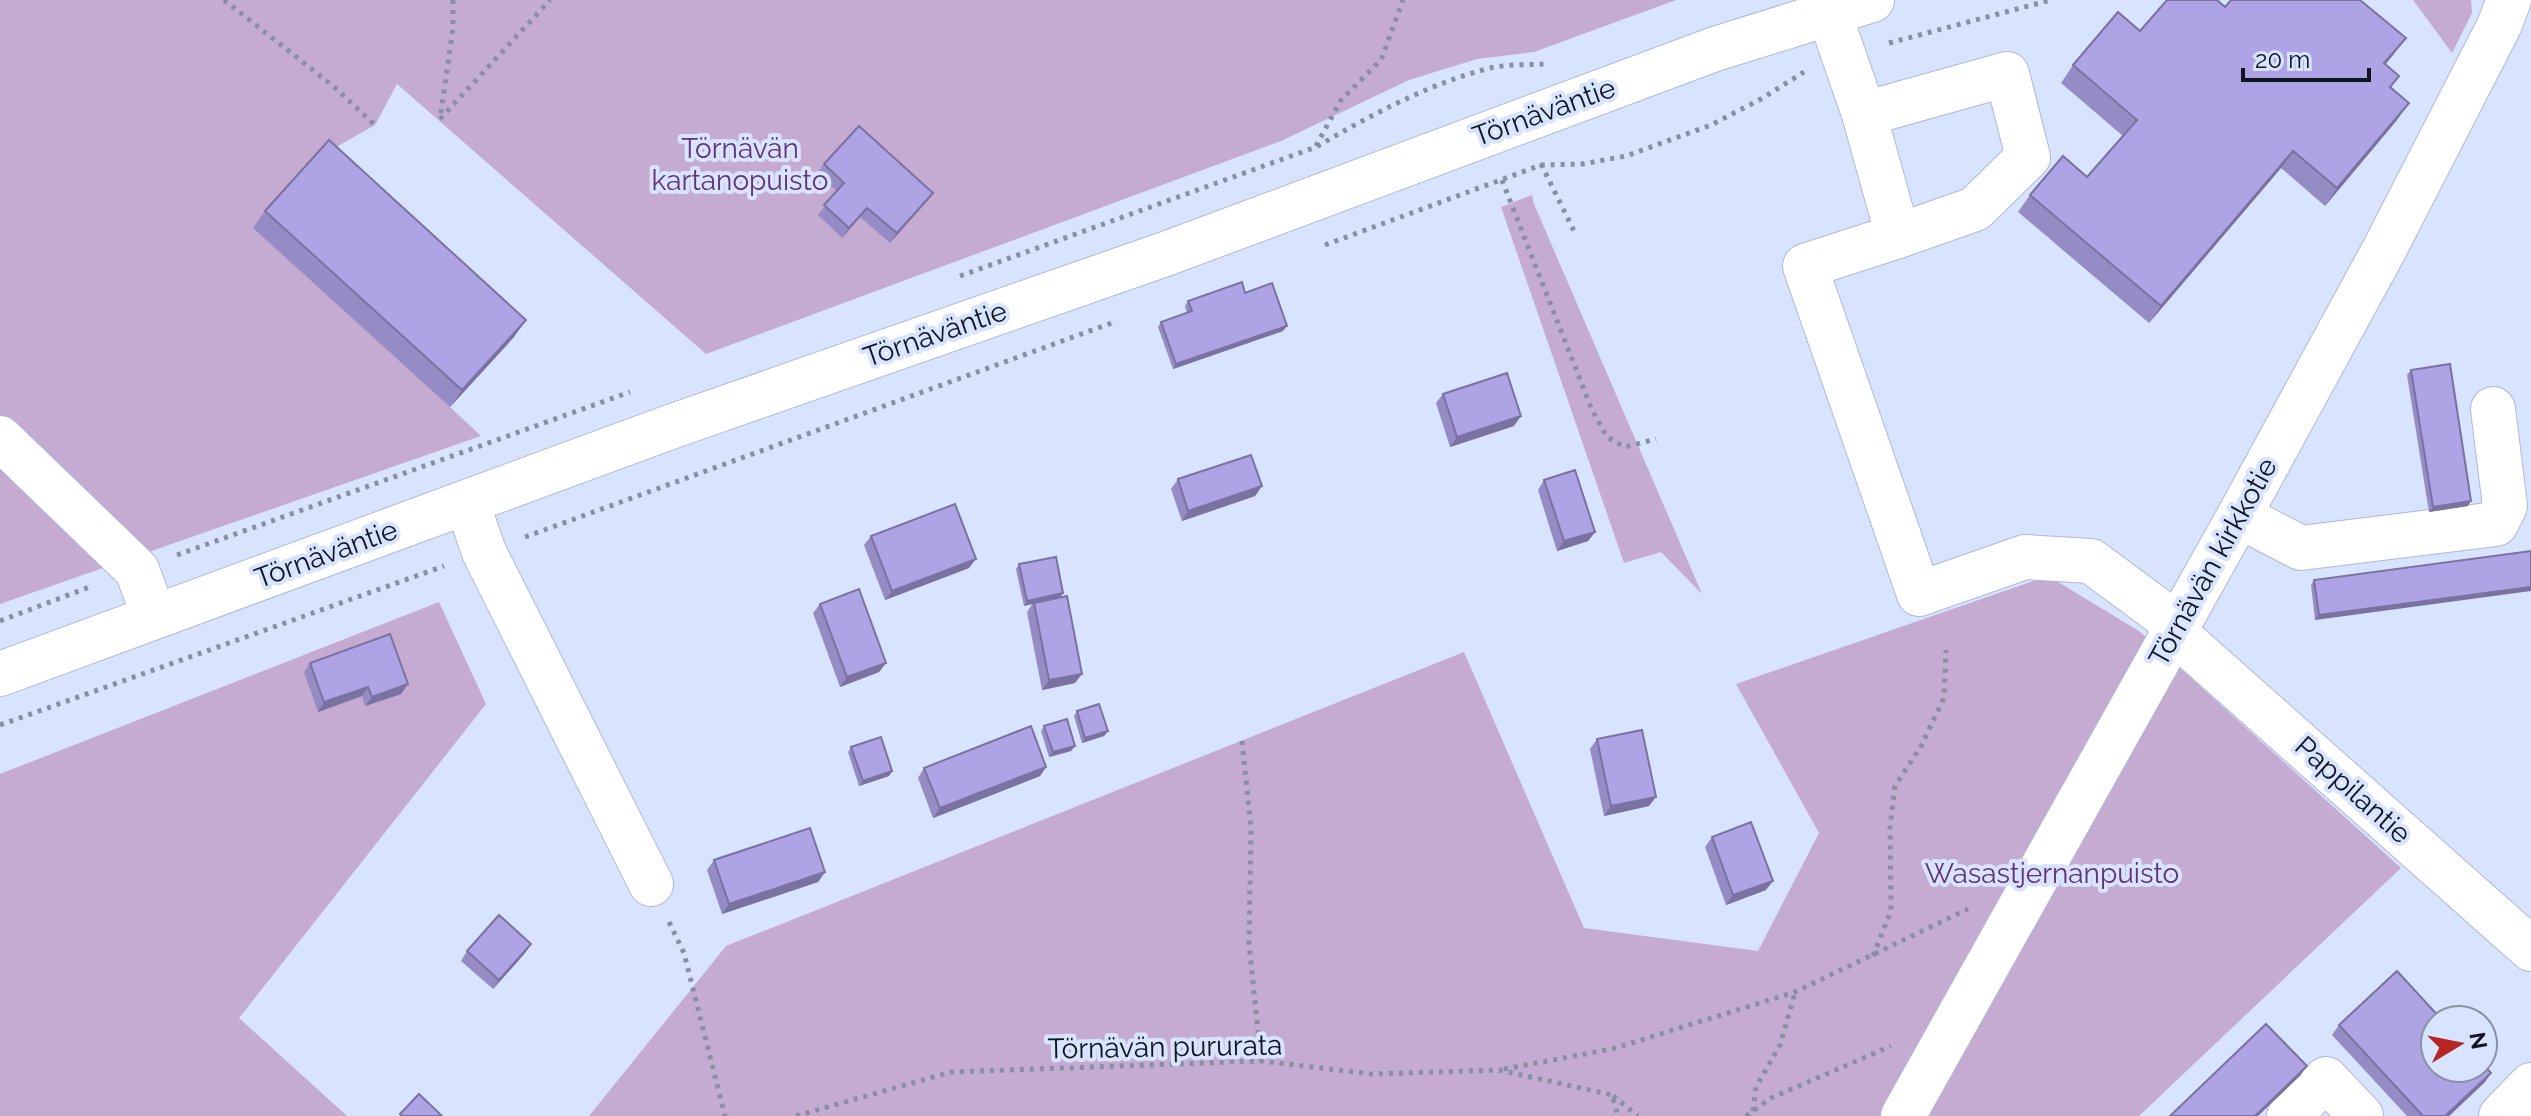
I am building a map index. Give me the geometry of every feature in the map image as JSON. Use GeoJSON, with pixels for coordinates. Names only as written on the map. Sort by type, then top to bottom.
{"type":"FeatureCollection","features":[{"type":"Feature","properties":{"kind":"main road","name":"Törnäväntie"},"geometry":{"type":"LineString","coordinates":[[0,674],[673,426],[1168,253],[1815,10],[1872,0]]}},
{"type":"Feature","properties":{"kind":"main road","name":"Törnävän kirkkotie"},"geometry":{"type":"LineString","coordinates":[[1903,1116],[2384,250],[2499,26],[2509,0]]}},
{"type":"Feature","properties":{"kind":"main road"},"geometry":{"type":"LineString","coordinates":[[1815,10],[1845,57],[1898,236],[1975,209],[2028,157],[2007,74],[1864,114]]}},
{"type":"Feature","properties":{"kind":"main road","name":"Pappilantie"},"geometry":{"type":"LineString","coordinates":[[1898,236],[1805,266],[1919,594],[2025,557],[2091,561],[2164,615],[2174,632],[2531,949]]}},
{"type":"Feature","properties":{"kind":"main road"},"geometry":{"type":"LineString","coordinates":[[2239,516],[2301,548],[2496,524],[2505,506],[2493,409]]}},
{"type":"Feature","properties":{"kind":"main road"},"geometry":{"type":"LineString","coordinates":[[0,438],[137,570],[154,616]]}},
{"type":"Feature","properties":{"kind":"main road"},"geometry":{"type":"LineString","coordinates":[[467,503],[484,552],[651,884]]}},
{"type":"Feature","properties":{"kind":"main road"},"geometry":{"type":"LineString","coordinates":[[2289,1116],[2326,1079],[2361,1116]]}},
{"type":"Feature","properties":{"kind":"main road"},"geometry":{"type":"LineString","coordinates":[[2501,1116],[2531,1085]]}},
{"type":"Feature","properties":{"kind":"path"},"geometry":{"type":"LineString","coordinates":[[224,0],[332,85],[375,125]]}},
{"type":"Feature","properties":{"kind":"path"},"geometry":{"type":"LineString","coordinates":[[453,0],[453,28],[440,119],[550,0]]}},
{"type":"Feature","properties":{"kind":"path"},"geometry":{"type":"LineString","coordinates":[[1316,147],[1341,100],[1381,60],[1403,0]]}},
{"type":"Feature","properties":{"kind":"path"},"geometry":{"type":"LineString","coordinates":[[1324,245],[1541,165],[1582,164],[1626,156],[1711,125],[1761,99],[1796,75],[1845,57],[1930,29],[2051,0]]}},
{"type":"Feature","properties":{"kind":"path"},"geometry":{"type":"LineString","coordinates":[[958,277],[1316,147],[1370,115],[1450,82],[1492,67],[1555,63]]}},
{"type":"Feature","properties":{"kind":"path"},"geometry":{"type":"LineString","coordinates":[[1523,119],[1541,165],[1576,235]]}},
{"type":"Feature","properties":{"kind":"path"},"geometry":{"type":"LineString","coordinates":[[1502,180],[1592,410],[1607,437],[1625,447],[1656,439]]}},
{"type":"Feature","properties":{"kind":"path"},"geometry":{"type":"LineString","coordinates":[[0,725],[1131,316]]}},
{"type":"Feature","properties":{"kind":"path"},"geometry":{"type":"LineString","coordinates":[[0,621],[639,388]]}},
{"type":"Feature","properties":{"kind":"path"},"geometry":{"type":"LineString","coordinates":[[1873,956],[1891,911],[1890,827],[1895,786],[1921,746],[1944,698],[1946,650]]}},
{"type":"Feature","properties":{"kind":"path"},"geometry":{"type":"LineString","coordinates":[[1242,741],[1251,829],[1249,943],[1261,1061]]}},
{"type":"Feature","properties":{"kind":"path"},"geometry":{"type":"LineString","coordinates":[[651,884],[684,953],[725,1116]]}},
{"type":"Feature","properties":{"kind":"path"},"geometry":{"type":"LineString","coordinates":[[1499,1070],[1612,1049],[1795,992],[1971,908]]}},
{"type":"Feature","properties":{"kind":"path"},"geometry":{"type":"LineString","coordinates":[[1753,1111],[1756,1087],[1780,1045],[1795,992]]}},
{"type":"Feature","properties":{"kind":"path"},"geometry":{"type":"LineString","coordinates":[[1746,1116],[1771,1098],[1958,1017]]}},
{"type":"Feature","properties":{"kind":"path","name":"Törnävän pururata"},"geometry":{"type":"LineString","coordinates":[[796,1116],[951,1072],[1261,1061],[1372,1074],[1499,1070],[1612,1095]]}},
{"type":"Feature","properties":{"kind":"path"},"geometry":{"type":"LineString","coordinates":[[1612,1095],[1618,1116]]}},
{"type":"Feature","properties":{"kind":"path"},"geometry":{"type":"LineString","coordinates":[[1612,1095],[1638,1116]]}},
{"type":"Feature","properties":{"kind":"green space","name":"Törnävän kartanopuisto"},"geometry":{"type":"Polygon","coordinates":[[[0,0],[1676,0],[1534,52],[1477,59],[1409,80],[1281,141],[706,354],[397,84],[375,125],[317,158],[450,407],[481,436],[0,604],[0,0]]]}},
{"type":"Feature","properties":{"kind":"green space"},"geometry":{"type":"Polygon","coordinates":[[[2413,0],[2471,0],[2472,13],[2452,53],[2413,0]]]}},
{"type":"Feature","properties":{"kind":"green space"},"geometry":{"type":"Polygon","coordinates":[[[1532,195],[1702,594],[1661,552],[1624,563],[1501,207],[1532,195]]]}},
{"type":"Feature","properties":{"kind":"green space","name":"Wasastjernanpuisto"},"geometry":{"type":"Polygon","coordinates":[[[2048,576],[2139,631],[2401,868],[2139,1116],[589,1116],[726,946],[1464,652],[1584,928],[1758,951],[1819,833],[1736,684],[2048,576]]]}},
{"type":"Feature","properties":{"kind":"green space"},"geometry":{"type":"Polygon","coordinates":[[[439,602],[486,704],[239,1018],[347,1116],[0,1116],[0,774],[439,602]]]}},
{"type":"Feature","properties":{"kind":"building"},"geometry":{"type":"Polygon","coordinates":[[[2167,0],[2217,0],[2225,7],[2231,0],[2360,0],[2406,38],[2384,63],[2399,76],[2390,87],[2409,103],[2337,188],[2293,151],[2161,306],[2030,195],[2063,156],[2087,177],[2137,120],[2073,65],[2118,12],[2140,31],[2167,0]]]}},
{"type":"Feature","properties":{"kind":"building"},"geometry":{"type":"Polygon","coordinates":[[[859,126],[933,193],[897,233],[867,208],[849,228],[824,205],[844,183],[824,164],[859,126]]]}},
{"type":"Feature","properties":{"kind":"building"},"geometry":{"type":"Polygon","coordinates":[[[329,140],[526,320],[462,390],[265,211],[329,140]]]}},
{"type":"Feature","properties":{"kind":"building"},"geometry":{"type":"Polygon","coordinates":[[[1242,282],[1245,293],[1272,283],[1287,326],[1176,364],[1161,322],[1192,311],[1188,301],[1242,282]]]}},
{"type":"Feature","properties":{"kind":"building"},"geometry":{"type":"Polygon","coordinates":[[[2450,364],[2471,501],[2433,507],[2411,370],[2450,364]]]}},
{"type":"Feature","properties":{"kind":"building"},"geometry":{"type":"Polygon","coordinates":[[[1507,373],[1521,416],[1457,437],[1443,394],[1507,373]]]}},
{"type":"Feature","properties":{"kind":"building"},"geometry":{"type":"Polygon","coordinates":[[[1251,455],[1262,486],[1188,511],[1178,479],[1251,455]]]}},
{"type":"Feature","properties":{"kind":"building"},"geometry":{"type":"Polygon","coordinates":[[[1575,470],[1595,532],[1564,541],[1544,480],[1575,470]]]}},
{"type":"Feature","properties":{"kind":"building"},"geometry":{"type":"Polygon","coordinates":[[[955,504],[976,559],[892,591],[871,536],[955,504]]]}},
{"type":"Feature","properties":{"kind":"building"},"geometry":{"type":"Polygon","coordinates":[[[2531,551],[2531,587],[2319,615],[2314,580],[2531,551]]]}},
{"type":"Feature","properties":{"kind":"building"},"geometry":{"type":"Polygon","coordinates":[[[1056,557],[1063,593],[1027,601],[1019,564],[1056,557]]]}},
{"type":"Feature","properties":{"kind":"building"},"geometry":{"type":"Polygon","coordinates":[[[859,589],[886,663],[847,677],[820,604],[859,589]]]}},
{"type":"Feature","properties":{"kind":"building"},"geometry":{"type":"Polygon","coordinates":[[[1067,596],[1082,674],[1049,680],[1034,603],[1067,596]]]}},
{"type":"Feature","properties":{"kind":"building"},"geometry":{"type":"Polygon","coordinates":[[[390,634],[408,684],[372,697],[368,687],[324,702],[310,663],[390,634]]]}},
{"type":"Feature","properties":{"kind":"building"},"geometry":{"type":"Polygon","coordinates":[[[1099,704],[1108,731],[1085,738],[1077,711],[1099,704]]]}},
{"type":"Feature","properties":{"kind":"building"},"geometry":{"type":"Polygon","coordinates":[[[1067,719],[1075,746],[1053,752],[1044,726],[1067,719]]]}},
{"type":"Feature","properties":{"kind":"building"},"geometry":{"type":"Polygon","coordinates":[[[1031,726],[1046,767],[940,808],[924,768],[1031,726]]]}},
{"type":"Feature","properties":{"kind":"building"},"geometry":{"type":"Polygon","coordinates":[[[1642,730],[1656,797],[1611,806],[1597,739],[1642,730]]]}},
{"type":"Feature","properties":{"kind":"building"},"geometry":{"type":"Polygon","coordinates":[[[881,737],[892,771],[863,781],[851,747],[881,737]]]}},
{"type":"Feature","properties":{"kind":"building"},"geometry":{"type":"Polygon","coordinates":[[[1751,822],[1773,881],[1733,895],[1712,837],[1751,822]]]}},
{"type":"Feature","properties":{"kind":"building"},"geometry":{"type":"Polygon","coordinates":[[[810,828],[825,872],[729,904],[714,860],[810,828]]]}},
{"type":"Feature","properties":{"kind":"building"},"geometry":{"type":"Polygon","coordinates":[[[499,915],[531,944],[499,980],[467,951],[499,915]]]}},
{"type":"Feature","properties":{"kind":"building"},"geometry":{"type":"Polygon","coordinates":[[[2397,971],[2427,1004],[2419,1004],[2419,1084],[2479,1084],[2445,1116],[2423,1116],[2339,1025],[2397,971]]]}},
{"type":"Feature","properties":{"kind":"building"},"geometry":{"type":"Polygon","coordinates":[[[2266,1024],[2307,1066],[2255,1116],[2170,1116],[2266,1024]]]}},
{"type":"Feature","properties":{"kind":"building"},"geometry":{"type":"Polygon","coordinates":[[[419,1094],[442,1116],[402,1116],[400,1114],[419,1094]]]}}]}
